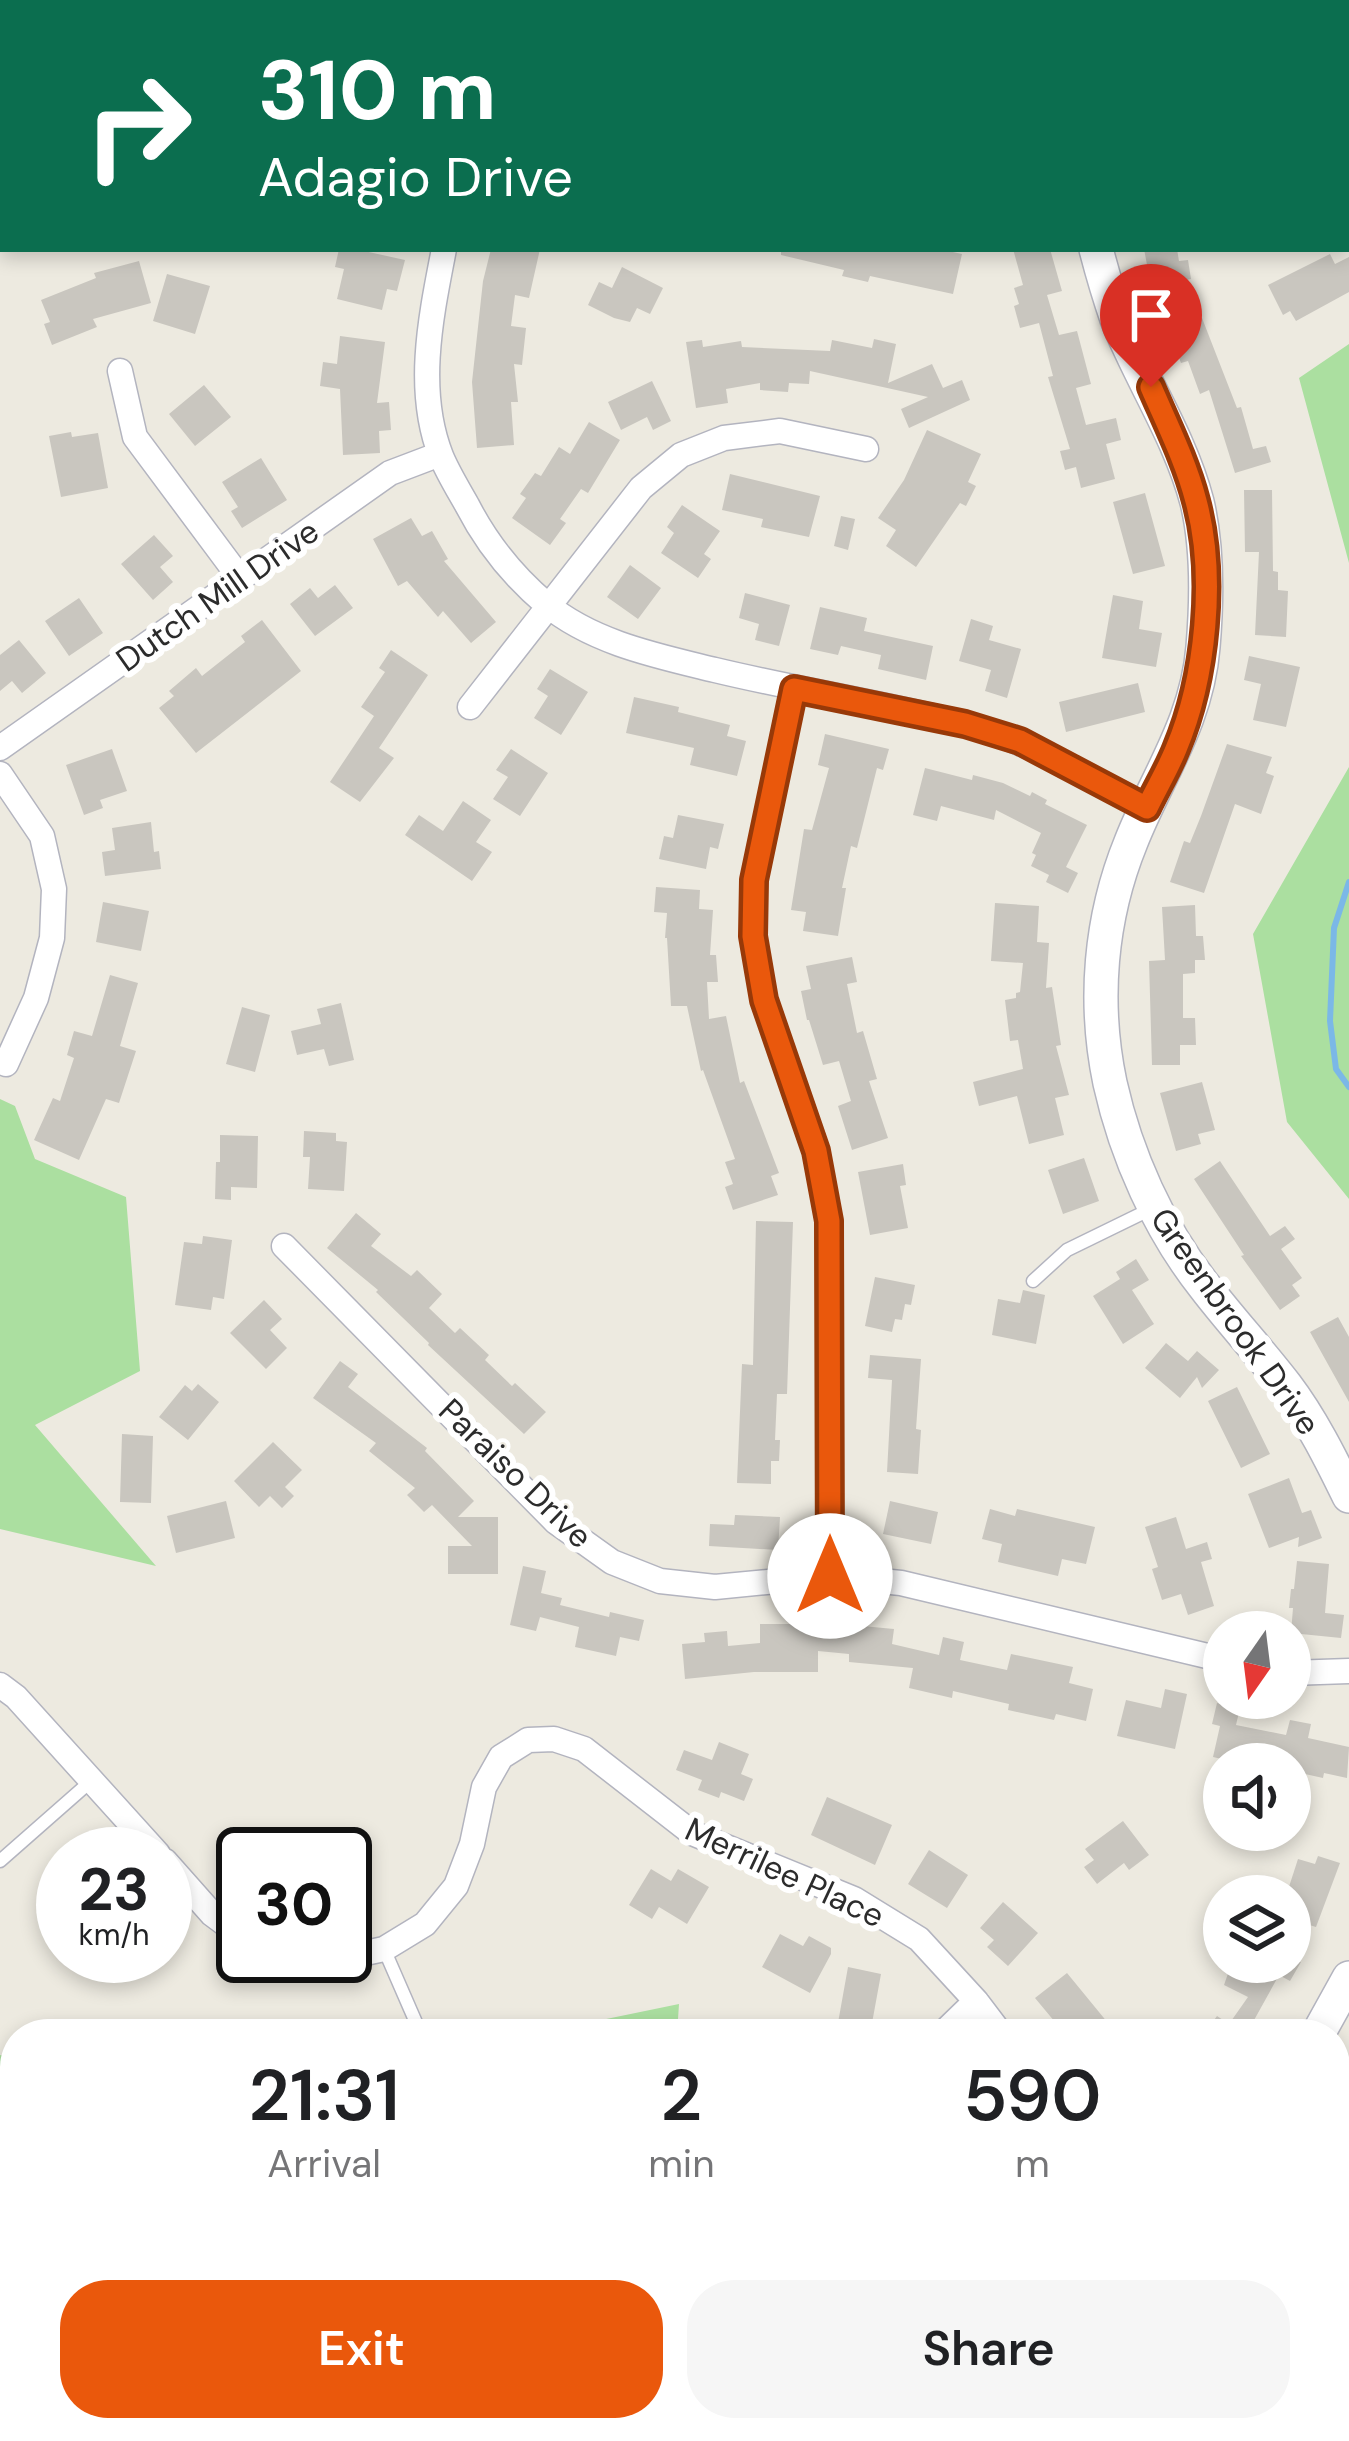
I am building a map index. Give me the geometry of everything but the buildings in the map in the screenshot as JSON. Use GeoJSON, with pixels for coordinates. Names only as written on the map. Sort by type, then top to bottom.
{"type":"FeatureCollection","features":[{"type":"Feature","properties":{"kind":"street"},"geometry":{"type":"LineString","coordinates":[[444,252],[427,351],[429,403],[440,454],[475,522],[508,566],[549,606],[591,631],[645,653],[965,724],[1020,741],[1147,808]]}},
{"type":"Feature","properties":{"kind":"street","name":"Greenbrook Drive"},"geometry":{"type":"LineString","coordinates":[[1097,252],[1118,320],[1183,462],[1197,503],[1204,549],[1203,652],[1193,696],[1177,748],[1130,843],[1104,938],[1100,983],[1111,1085],[1127,1143],[1154,1208],[1205,1287],[1288,1389],[1349,1496]]}},
{"type":"Feature","properties":{"kind":"street"},"geometry":{"type":"LineString","coordinates":[[120,371],[135,437],[240,578]]}},
{"type":"Feature","properties":{"kind":"street"},"geometry":{"type":"LineString","coordinates":[[470,707],[641,488],[681,455],[724,438],[780,431],[866,448]]}},
{"type":"Feature","properties":{"kind":"street","name":"Dutch Mill Drive"},"geometry":{"type":"LineString","coordinates":[[0,748],[390,473],[440,454]]}},
{"type":"Feature","properties":{"kind":"street"},"geometry":{"type":"LineString","coordinates":[[794,689],[754,880],[753,936],[764,1000],[816,1151],[829,1221],[830,1576]]}},
{"type":"Feature","properties":{"kind":"street"},"geometry":{"type":"LineString","coordinates":[[0,774],[42,836],[54,889],[52,938],[37,998],[6,1064]]}},
{"type":"Feature","properties":{"kind":"street","name":"Paraiso Drive"},"geometry":{"type":"LineString","coordinates":[[284,1246],[556,1522],[612,1562],[660,1581],[715,1587],[830,1576],[901,1583],[1203,1655]]}},
{"type":"Feature","properties":{"kind":"street"},"geometry":{"type":"LineString","coordinates":[[1311,1672],[1349,1671]]}},
{"type":"Feature","properties":{"kind":"street"},"geometry":{"type":"LineString","coordinates":[[0,1685],[16,1696],[134,1827]]}},
{"type":"Feature","properties":{"kind":"street","name":"Merrilee Place"},"geometry":{"type":"LineString","coordinates":[[372,1952],[425,1924],[456,1886],[472,1844],[484,1787],[501,1757],[528,1740],[554,1739],[584,1748],[692,1833],[854,1899],[919,1939],[990,2019]]}},
{"type":"Feature","properties":{"kind":"street"},"geometry":{"type":"LineString","coordinates":[[192,1891],[216,1916]]}},
{"type":"Feature","properties":{"kind":"street"},"geometry":{"type":"LineString","coordinates":[[1327,2019],[1348,1982]]}},
{"type":"Feature","properties":{"kind":"street"},"geometry":{"type":"LineString","coordinates":[[958,2019],[976,2001]]}},
{"type":"Feature","properties":{"kind":"lane"},"geometry":{"type":"LineString","coordinates":[[1033,1281],[1067,1250],[1154,1208]]}},
{"type":"Feature","properties":{"kind":"lane"},"geometry":{"type":"LineString","coordinates":[[0,1861],[92,1780]]}},
{"type":"Feature","properties":{"kind":"lane"},"geometry":{"type":"LineString","coordinates":[[384,1949],[414,2019]]}},
{"type":"Feature","properties":{"kind":"green space"},"geometry":{"type":"Polygon","coordinates":[[[1349,344],[1349,563],[1299,378],[1349,344]]]}},
{"type":"Feature","properties":{"kind":"green space"},"geometry":{"type":"Polygon","coordinates":[[[1349,767],[1349,1199],[1287,1122],[1253,934],[1349,767]]]}},
{"type":"Feature","properties":{"kind":"green space"},"geometry":{"type":"Polygon","coordinates":[[[0,1099],[15,1106],[35,1159],[126,1197],[140,1371],[35,1425],[156,1566],[0,1529],[0,1099]]]}},
{"type":"Feature","properties":{"kind":"green space"},"geometry":{"type":"Polygon","coordinates":[[[679,2004],[678,2019],[606,2019],[679,2004]]]}},
{"type":"Feature","properties":{"kind":"waterway"},"geometry":{"type":"LineString","coordinates":[[1349,882],[1334,928],[1330,1021],[1336,1069],[1349,1087]]}},
{"type":"Feature","properties":{"kind":"route"},"geometry":{"type":"LineString","coordinates":[[830,1576],[829,1221],[816,1151],[764,1000],[753,936],[754,880],[794,689],[965,724],[1020,741],[1147,808],[1177,748],[1193,696],[1203,652],[1205,591],[1197,503],[1151,387]]}}]}
